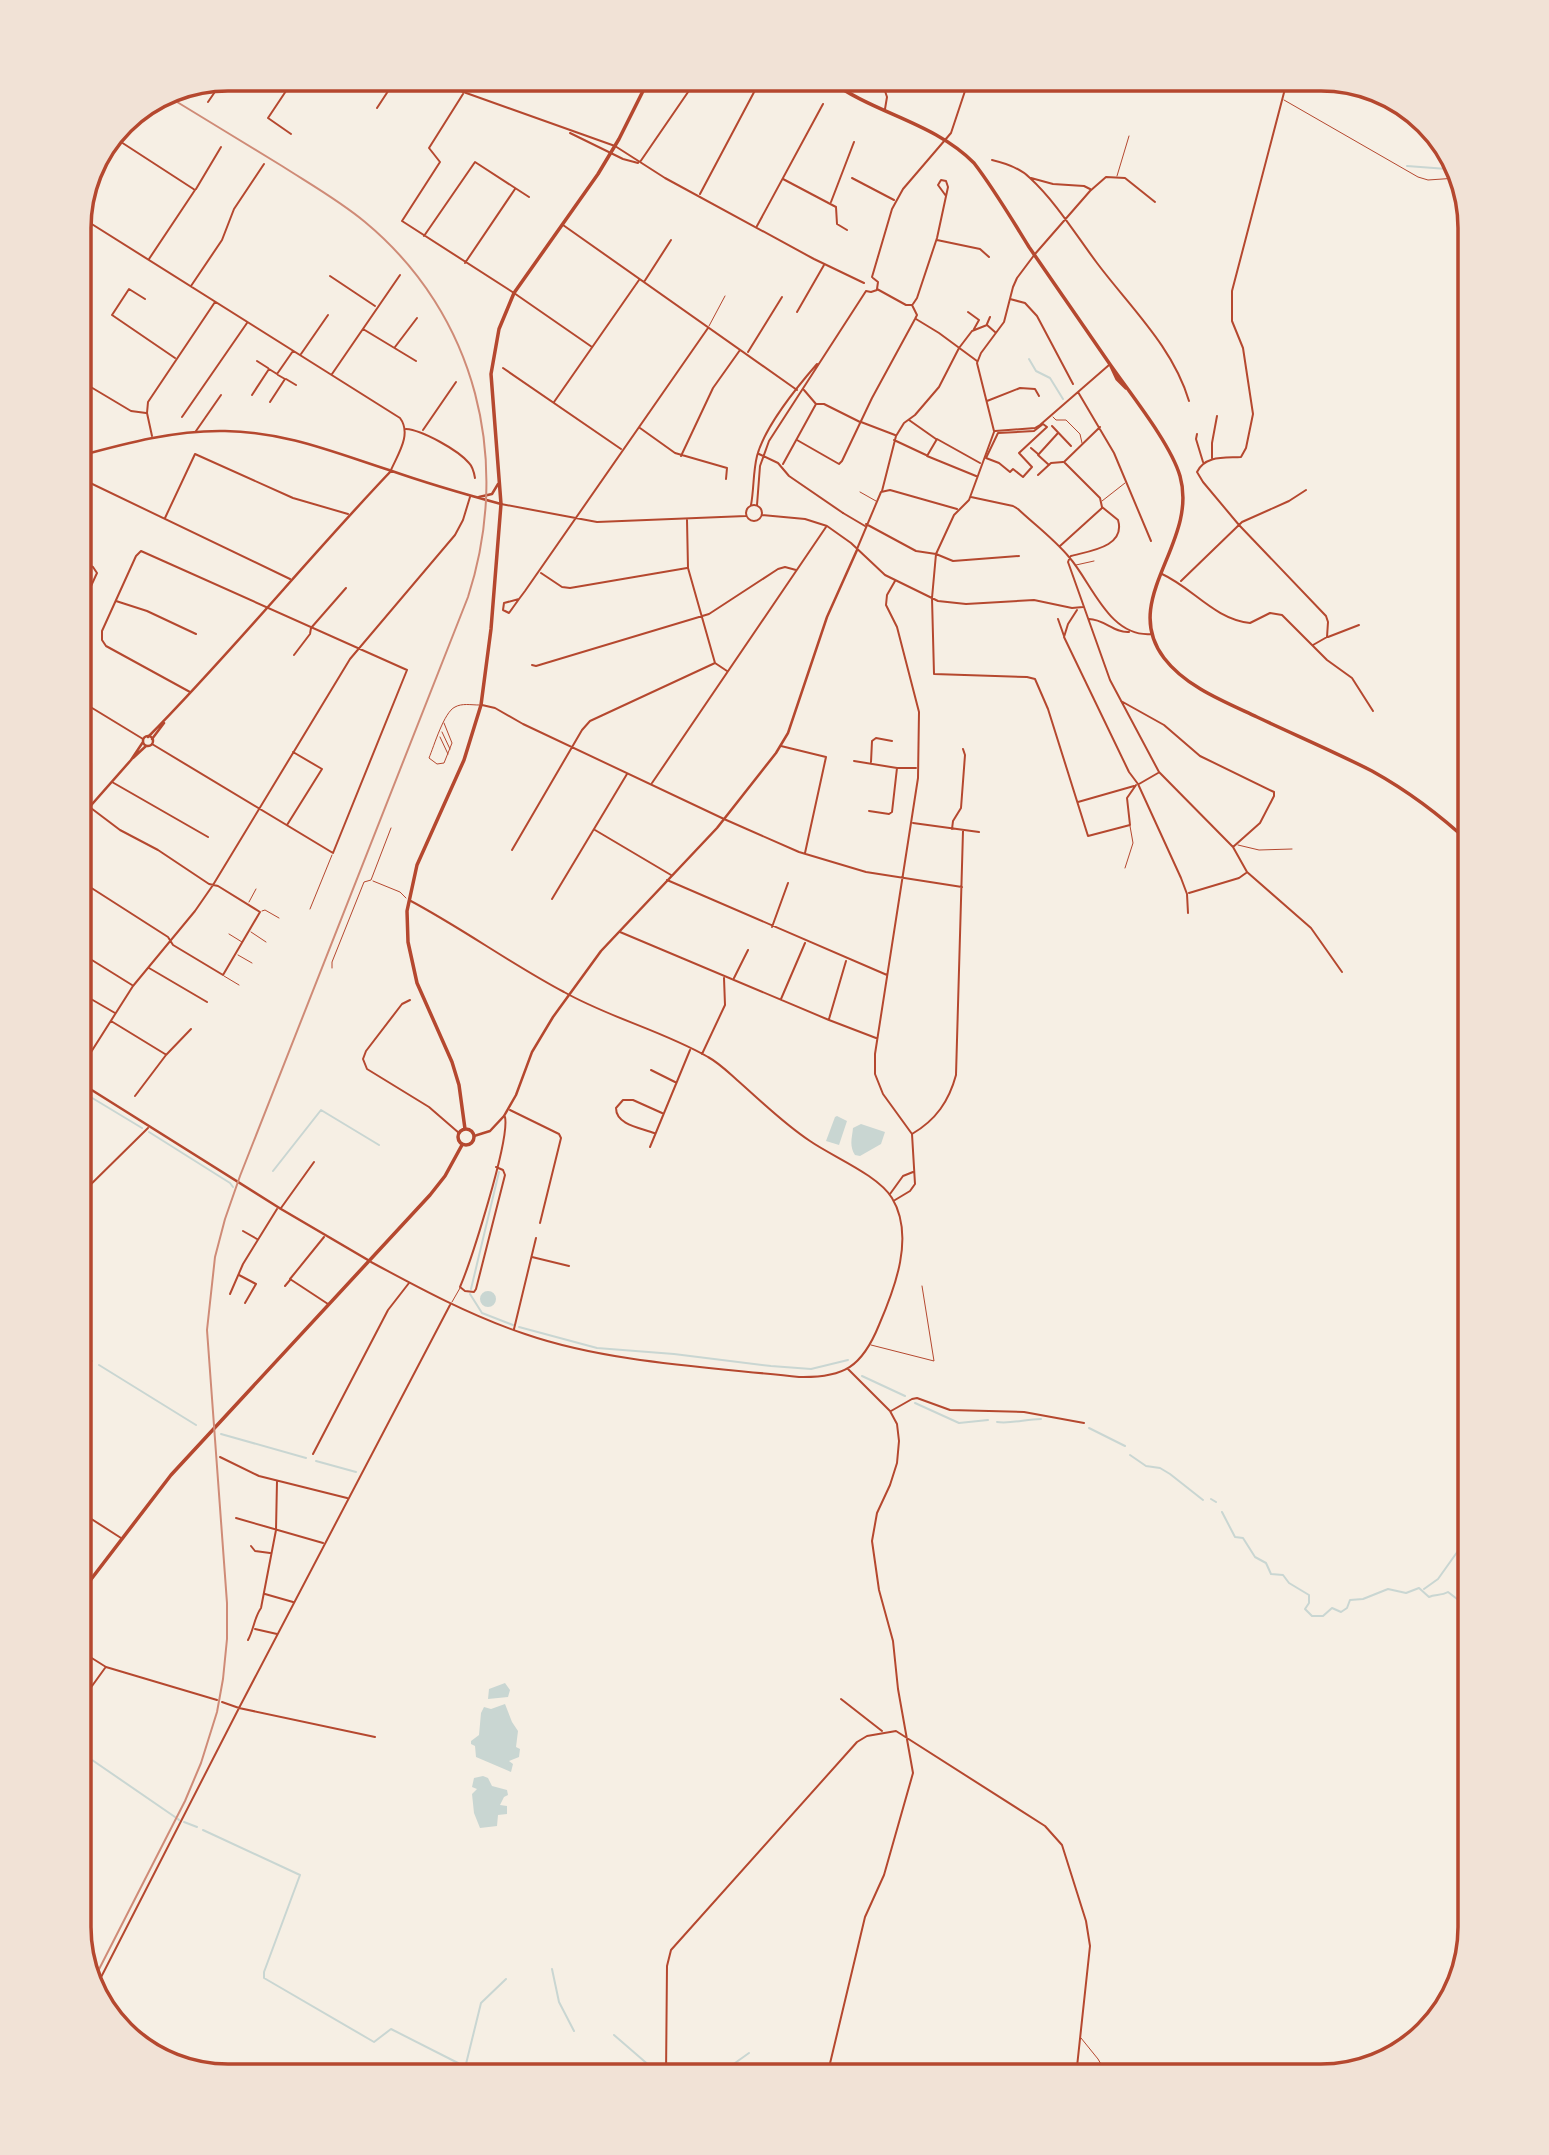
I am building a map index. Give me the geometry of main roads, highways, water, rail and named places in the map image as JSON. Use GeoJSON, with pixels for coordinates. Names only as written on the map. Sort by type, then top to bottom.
{"type":"FeatureCollection","features":[{"type":"Feature","properties":{"kind":"main road"},"geometry":{"type":"LineString","coordinates":[[465,1129],[454,1069],[417,983],[406,925],[408,899],[422,852],[464,760],[481,705],[492,619],[501,504],[501,474],[491,373],[499,329],[514,293],[606,162],[643,91]]}},
{"type":"Feature","properties":{"kind":"main road"},"geometry":{"type":"LineString","coordinates":[[847,91],[947,139],[968,157],[988,181],[1167,449],[1182,485],[1182,517],[1176,541],[1151,604],[1152,634],[1165,659],[1199,687],[1397,786],[1427,806],[1458,833]]}},
{"type":"Feature","properties":{"kind":"main road"},"geometry":{"type":"LineString","coordinates":[[91,1579],[170,1475],[439,1185],[462,1145],[472,1143],[474,1136],[470,1130],[459,1132],[458,1139],[462,1145]]}},
{"type":"Feature","properties":{"kind":"waterway"},"geometry":{"type":"LineString","coordinates":[[1407,166],[1445,169]]}},
{"type":"Feature","properties":{"kind":"waterway"},"geometry":{"type":"LineString","coordinates":[[1029,359],[1036,371],[1050,378],[1063,399]]}},
{"type":"Feature","properties":{"kind":"waterway"},"geometry":{"type":"LineString","coordinates":[[91,1097],[142,1128]]}},
{"type":"Feature","properties":{"kind":"waterway"},"geometry":{"type":"LineString","coordinates":[[273,1171],[321,1110],[379,1145]]}},
{"type":"Feature","properties":{"kind":"waterway"},"geometry":{"type":"LineString","coordinates":[[149,1132],[233,1187]]}},
{"type":"Feature","properties":{"kind":"waterway"},"geometry":{"type":"LineString","coordinates":[[471,1289],[499,1172]]}},
{"type":"Feature","properties":{"kind":"waterway"},"geometry":{"type":"LineString","coordinates":[[470,1294],[482,1313],[513,1325]]}},
{"type":"Feature","properties":{"kind":"waterway"},"geometry":{"type":"LineString","coordinates":[[519,1327],[597,1348],[771,1366],[811,1369],[848,1360]]}},
{"type":"Feature","properties":{"kind":"waterway"},"geometry":{"type":"LineString","coordinates":[[99,1365],[196,1425]]}},
{"type":"Feature","properties":{"kind":"waterway"},"geometry":{"type":"LineString","coordinates":[[862,1376],[905,1396]]}},
{"type":"Feature","properties":{"kind":"waterway"},"geometry":{"type":"LineString","coordinates":[[915,1403],[959,1423],[988,1420]]}},
{"type":"Feature","properties":{"kind":"waterway"},"geometry":{"type":"LineString","coordinates":[[997,1422],[1041,1419]]}},
{"type":"Feature","properties":{"kind":"waterway"},"geometry":{"type":"LineString","coordinates":[[1089,1428],[1125,1446]]}},
{"type":"Feature","properties":{"kind":"waterway"},"geometry":{"type":"LineString","coordinates":[[221,1434],[306,1458]]}},
{"type":"Feature","properties":{"kind":"waterway"},"geometry":{"type":"LineString","coordinates":[[1130,1455],[1146,1466],[1160,1468],[1170,1474],[1203,1500]]}},
{"type":"Feature","properties":{"kind":"waterway"},"geometry":{"type":"LineString","coordinates":[[316,1461],[356,1472]]}},
{"type":"Feature","properties":{"kind":"waterway"},"geometry":{"type":"LineString","coordinates":[[1211,1499],[1216,1502]]}},
{"type":"Feature","properties":{"kind":"waterway"},"geometry":{"type":"LineString","coordinates":[[1222,1512],[1235,1537],[1243,1538],[1255,1557],[1266,1563],[1271,1574],[1283,1575],[1289,1583],[1309,1595],[1309,1603],[1305,1609],[1312,1616],[1323,1616],[1332,1608],[1341,1612],[1347,1608],[1350,1600],[1363,1599],[1388,1589],[1406,1593],[1419,1588],[1429,1597],[1448,1592],[1458,1600]]}},
{"type":"Feature","properties":{"kind":"waterway"},"geometry":{"type":"LineString","coordinates":[[1424,1589],[1438,1579],[1458,1551]]}},
{"type":"Feature","properties":{"kind":"waterway"},"geometry":{"type":"LineString","coordinates":[[91,1759],[175,1817]]}},
{"type":"Feature","properties":{"kind":"waterway"},"geometry":{"type":"LineString","coordinates":[[184,1822],[197,1827]]}},
{"type":"Feature","properties":{"kind":"waterway"},"geometry":{"type":"LineString","coordinates":[[203,1830],[300,1875],[264,1978],[374,2042],[391,2029],[458,2063]]}},
{"type":"Feature","properties":{"kind":"waterway"},"geometry":{"type":"LineString","coordinates":[[552,1969],[559,2002],[574,2031]]}},
{"type":"Feature","properties":{"kind":"waterway"},"geometry":{"type":"LineString","coordinates":[[466,2064],[481,2003],[506,1979]]}},
{"type":"Feature","properties":{"kind":"waterway"},"geometry":{"type":"LineString","coordinates":[[614,2035],[648,2064]]}},
{"type":"Feature","properties":{"kind":"waterway"},"geometry":{"type":"LineString","coordinates":[[734,2064],[749,2053]]}},
{"type":"Feature","properties":{"kind":"railway"},"geometry":{"type":"LineString","coordinates":[[98,1971],[185,1801],[201,1763],[217,1712],[223,1679],[227,1603],[207,1330],[215,1257],[240,1176],[468,597],[481,546],[486,494],[484,443],[475,393],[458,346],[435,301],[403,259],[365,222],[335,200],[175,101]]}}]}
